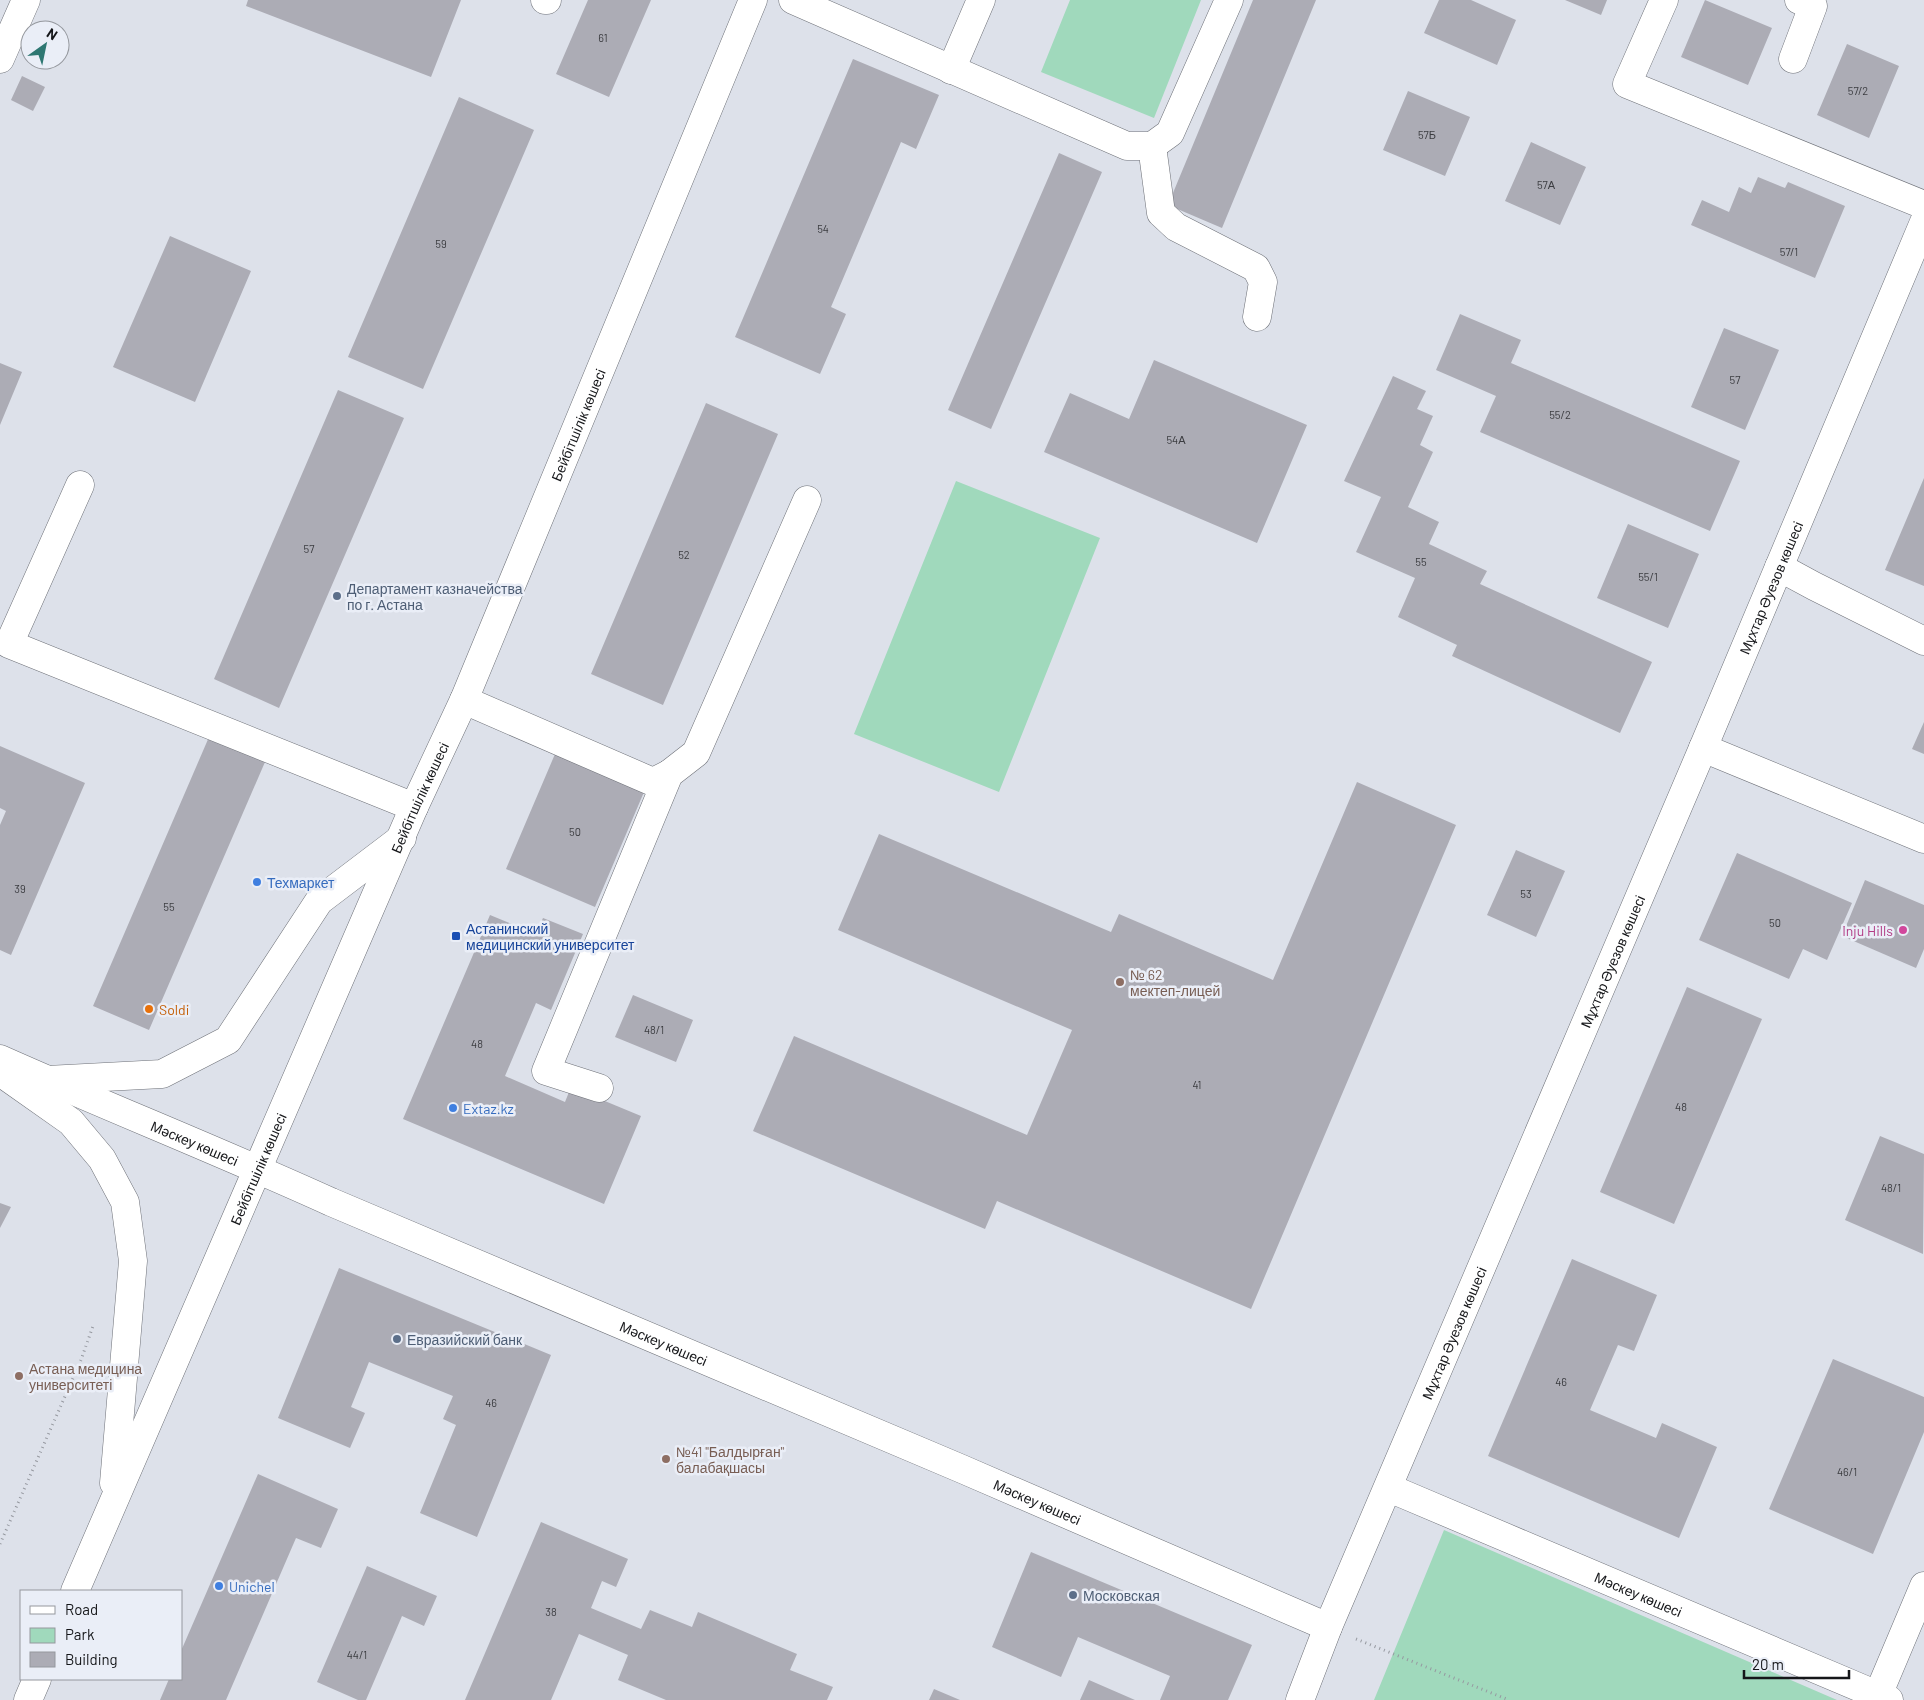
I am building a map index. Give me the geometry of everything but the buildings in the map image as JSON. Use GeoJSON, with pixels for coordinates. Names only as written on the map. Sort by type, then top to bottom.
{"type":"FeatureCollection","features":[{"type":"Feature","properties":{"kind":"street"},"geometry":{"type":"LineString","coordinates":[[0,58],[26,0]]}},
{"type":"Feature","properties":{"kind":"street","name":"Бейбітшілік көшесі"},"geometry":{"type":"LineString","coordinates":[[74,1590],[403,837],[414,807],[464,700],[753,0]]}},
{"type":"Feature","properties":{"kind":"street"},"geometry":{"type":"LineString","coordinates":[[793,0],[1127,146],[1152,146],[1170,133],[1229,0]]}},
{"type":"Feature","properties":{"kind":"street"},"geometry":{"type":"LineString","coordinates":[[951,70],[980,0]]}},
{"type":"Feature","properties":{"kind":"street"},"geometry":{"type":"LineString","coordinates":[[1664,0],[1627,84],[1924,205]]}},
{"type":"Feature","properties":{"kind":"street"},"geometry":{"type":"LineString","coordinates":[[1793,60],[1813,6],[1799,0]]}},
{"type":"Feature","properties":{"kind":"street"},"geometry":{"type":"LineString","coordinates":[[1152,146],[1161,214],[1176,227],[1256,268],[1263,282],[1257,317]]}},
{"type":"Feature","properties":{"kind":"street","name":"Мұхтар Әуезов көшесі"},"geometry":{"type":"LineString","coordinates":[[1300,1700],[1328,1627],[1389,1488],[1703,748],[1924,222]]}},
{"type":"Feature","properties":{"kind":"street"},"geometry":{"type":"LineString","coordinates":[[80,485],[9,644],[414,807]]}},
{"type":"Feature","properties":{"kind":"street"},"geometry":{"type":"LineString","coordinates":[[464,700],[653,782],[669,774],[696,753],[807,500]]}},
{"type":"Feature","properties":{"kind":"street"},"geometry":{"type":"LineString","coordinates":[[1779,567],[1924,640]]}},
{"type":"Feature","properties":{"kind":"street"},"geometry":{"type":"LineString","coordinates":[[1703,748],[1924,839]]}},
{"type":"Feature","properties":{"kind":"street"},"geometry":{"type":"LineString","coordinates":[[599,1088],[546,1071],[669,774]]}},
{"type":"Feature","properties":{"kind":"street"},"geometry":{"type":"LineString","coordinates":[[47,1080],[162,1074],[228,1040],[319,901],[403,837]]}},
{"type":"Feature","properties":{"kind":"street","name":"Мәскеу көшесі"},"geometry":{"type":"LineString","coordinates":[[0,1059],[1328,1627]]}},
{"type":"Feature","properties":{"kind":"street"},"geometry":{"type":"LineString","coordinates":[[0,1072],[71,1122],[102,1159],[125,1202],[133,1261],[112,1504]]}},
{"type":"Feature","properties":{"kind":"street","name":"Мәскеу көшесі"},"geometry":{"type":"LineString","coordinates":[[1389,1488],[1884,1698]]}},
{"type":"Feature","properties":{"kind":"street"},"geometry":{"type":"LineString","coordinates":[[1884,1698],[1924,1586]]}},
{"type":"Feature","properties":{"kind":"street"},"geometry":{"type":"LineString","coordinates":[[28,1700],[37,1680]]}},
{"type":"Feature","properties":{"kind":"path"},"geometry":{"type":"LineString","coordinates":[[0,1544],[82,1360],[94,1322]]}},
{"type":"Feature","properties":{"kind":"path"},"geometry":{"type":"LineString","coordinates":[[1328,1627],[1508,1700]]}},
{"type":"Feature","properties":{"kind":"green space"},"geometry":{"type":"Polygon","coordinates":[[[1070,0],[1201,0],[1154,118],[1041,72],[1070,0]]]}},
{"type":"Feature","properties":{"kind":"green space"},"geometry":{"type":"Polygon","coordinates":[[[956,481],[1100,538],[999,792],[854,734],[956,481]]]}},
{"type":"Feature","properties":{"kind":"green space"},"geometry":{"type":"Polygon","coordinates":[[[1444,1530],[1837,1700],[1374,1700],[1444,1530]]]}},
{"type":"Feature","properties":{"kind":"place","name":"Департамент казначейства по г. Астана"},"geometry":{"type":"Point","coordinates":[337,596]}},
{"type":"Feature","properties":{"kind":"place","name":"Техмаркет"},"geometry":{"type":"Point","coordinates":[257,882]}},
{"type":"Feature","properties":{"kind":"place","name":"Inju Hills"},"geometry":{"type":"Point","coordinates":[1903,930]}},
{"type":"Feature","properties":{"kind":"place","name":"Астанинский медицинский университет"},"geometry":{"type":"Point","coordinates":[456,936]}},
{"type":"Feature","properties":{"kind":"place","name":"№ 62 мектеп-лицей"},"geometry":{"type":"Point","coordinates":[1120,982]}},
{"type":"Feature","properties":{"kind":"place","name":"Soldi"},"geometry":{"type":"Point","coordinates":[149,1009]}},
{"type":"Feature","properties":{"kind":"place","name":"Extaz.kz"},"geometry":{"type":"Point","coordinates":[453,1108]}},
{"type":"Feature","properties":{"kind":"place","name":"Евразийский банк"},"geometry":{"type":"Point","coordinates":[397,1339]}},
{"type":"Feature","properties":{"kind":"place","name":"Астана медицина университеті"},"geometry":{"type":"Point","coordinates":[19,1376]}},
{"type":"Feature","properties":{"kind":"place","name":"№41 \"Балдырған\" балабақшасы"},"geometry":{"type":"Point","coordinates":[666,1459]}},
{"type":"Feature","properties":{"kind":"place","name":"Unichel"},"geometry":{"type":"Point","coordinates":[219,1586]}},
{"type":"Feature","properties":{"kind":"place","name":"Московская"},"geometry":{"type":"Point","coordinates":[1073,1595]}}]}
